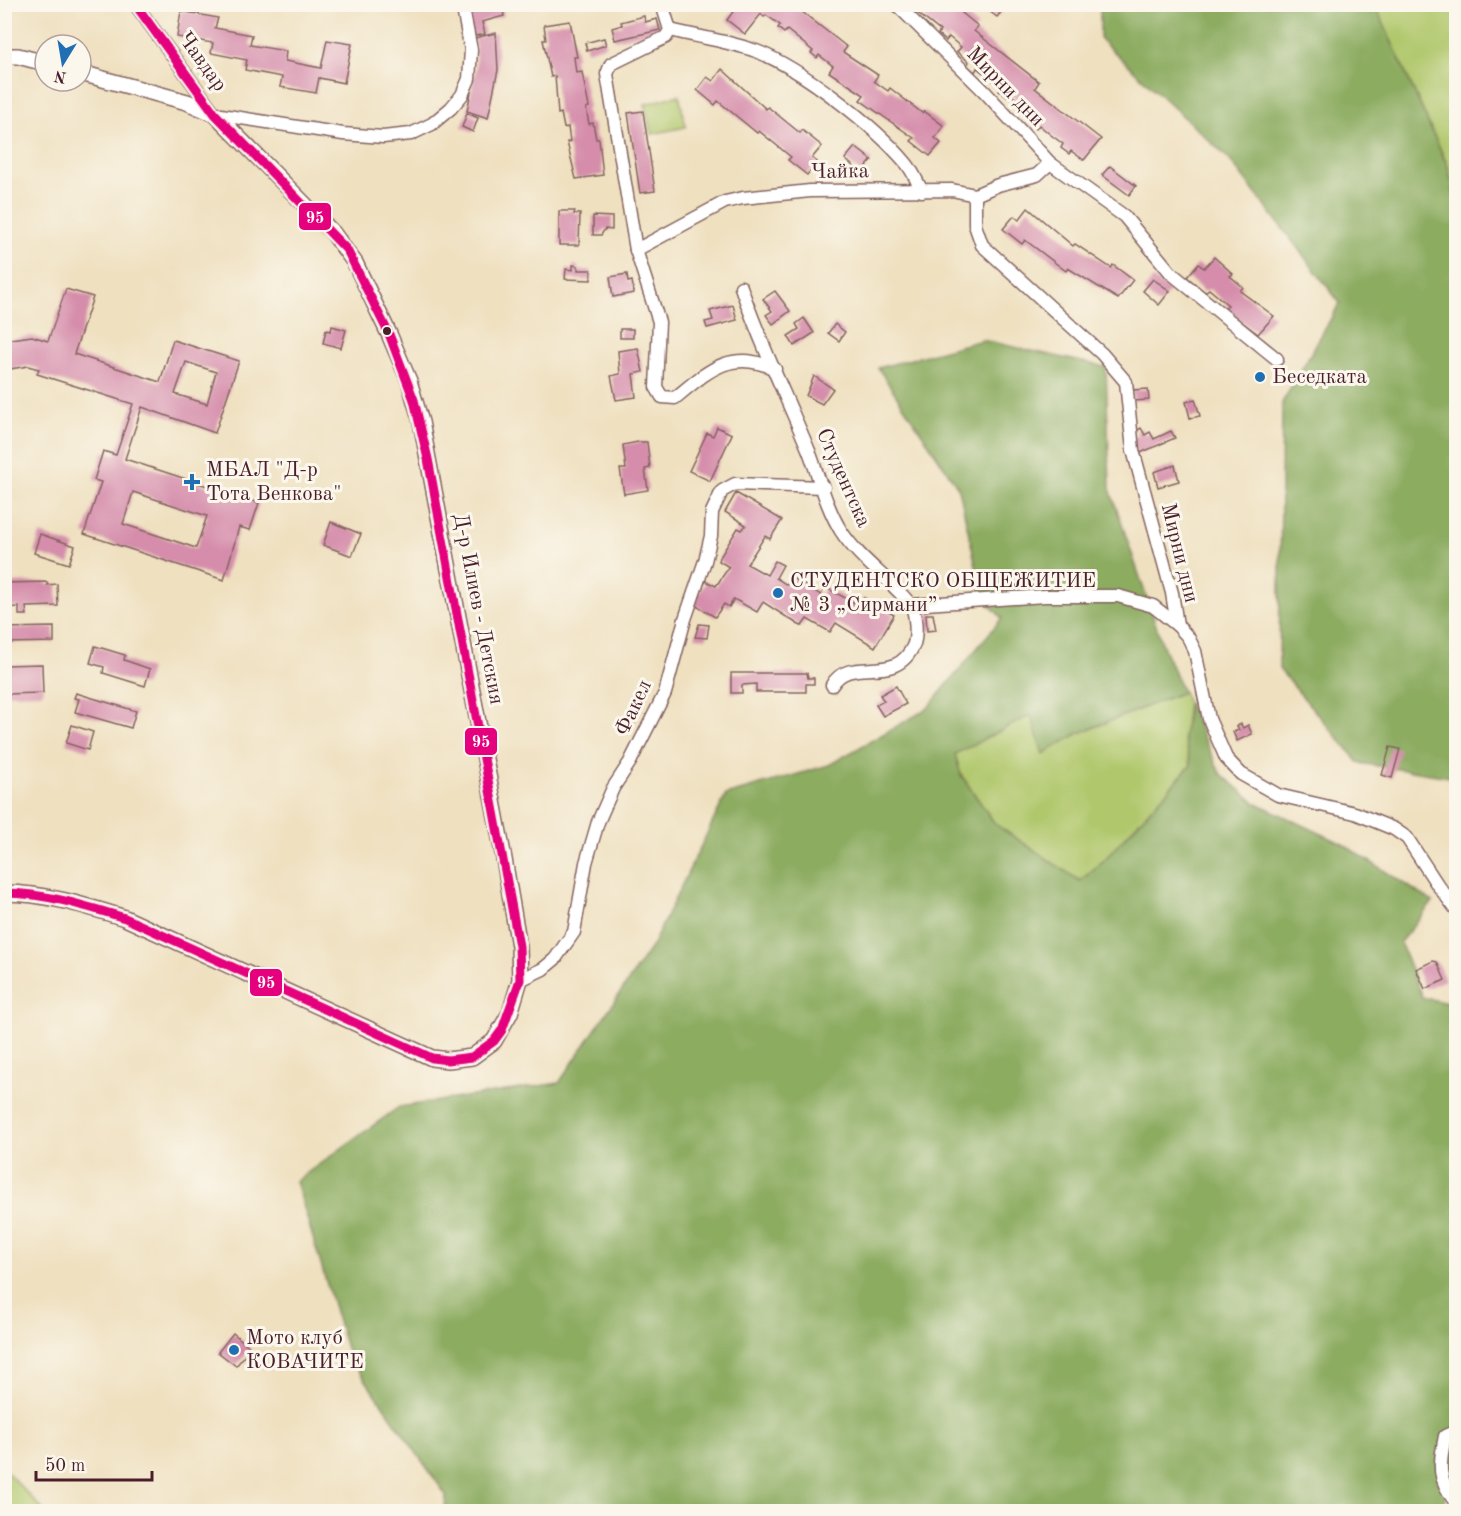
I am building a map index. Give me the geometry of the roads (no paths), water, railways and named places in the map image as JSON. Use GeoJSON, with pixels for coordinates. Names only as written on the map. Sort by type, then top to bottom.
{"type":"FeatureCollection","features":[{"type":"Feature","properties":{"kind":"street","name":"Чавдар"},"geometry":{"type":"LineString","coordinates":[[135,4],[216,114]]}},
{"type":"Feature","properties":{"kind":"street"},"geometry":{"type":"LineString","coordinates":[[93,76],[187,102],[216,114],[343,134],[383,137],[411,134],[432,124],[451,108],[462,95],[469,79],[471,50],[462,4]]}},
{"type":"Feature","properties":{"kind":"street"},"geometry":{"type":"LineString","coordinates":[[662,4],[670,30],[666,37],[611,64],[607,74],[636,250],[659,322],[656,387],[662,398],[675,398],[711,368],[745,359],[756,360],[775,369]]}},
{"type":"Feature","properties":{"kind":"street","name":"Мирни дни"},"geometry":{"type":"LineString","coordinates":[[896,4],[985,92],[1050,163],[1124,216],[1171,273],[1277,359]]}},
{"type":"Feature","properties":{"kind":"street"},"geometry":{"type":"LineString","coordinates":[[670,30],[754,50],[782,63],[806,78],[882,137],[908,166],[922,191]]}},
{"type":"Feature","properties":{"kind":"street"},"geometry":{"type":"LineString","coordinates":[[4,56],[18,56],[33,60]]}},
{"type":"Feature","properties":{"kind":"street","name":"Д-р Илиев - Детския"},"geometry":{"type":"LineString","coordinates":[[4,893],[21,893],[71,902],[125,918],[432,1058],[448,1060],[472,1057],[494,1041],[510,1013],[520,980],[519,946],[504,859],[428,459],[409,381],[347,250],[216,114]]}},
{"type":"Feature","properties":{"kind":"street"},"geometry":{"type":"LineString","coordinates":[[975,195],[998,185],[1037,175],[1050,163]]}},
{"type":"Feature","properties":{"kind":"street","name":"Чайка"},"geometry":{"type":"LineString","coordinates":[[636,250],[725,202],[742,198],[810,191],[952,190],[975,195]]}},
{"type":"Feature","properties":{"kind":"street","name":"Мирни дни"},"geometry":{"type":"LineString","coordinates":[[975,195],[975,225],[982,245],[1102,354],[1126,382],[1133,450],[1172,593],[1177,625],[1188,637],[1195,651],[1202,676],[1209,719],[1226,758],[1241,774],[1278,795],[1355,813],[1394,829],[1407,838],[1456,909]]}},
{"type":"Feature","properties":{"kind":"street","name":"Студентска"},"geometry":{"type":"LineString","coordinates":[[741,287],[758,336],[775,369],[841,531],[911,605]]}},
{"type":"Feature","properties":{"kind":"street","name":"Факел"},"geometry":{"type":"LineString","coordinates":[[520,980],[543,969],[555,959],[574,932],[586,863],[598,822],[613,788],[630,762],[665,693],[709,544],[712,512],[722,491],[735,484],[824,487]]}},
{"type":"Feature","properties":{"kind":"street"},"geometry":{"type":"LineString","coordinates":[[832,685],[837,676],[852,670],[888,669],[905,658],[914,642],[915,622],[911,605],[1045,596],[1118,596],[1153,606],[1177,625]]}},
{"type":"Feature","properties":{"kind":"street"},"geometry":{"type":"LineString","coordinates":[[1456,1431],[1445,1436],[1440,1458],[1443,1485],[1456,1503]]}},
{"type":"Feature","properties":{"kind":"place","name":"Беседката"},"geometry":{"type":"Point","coordinates":[1260,377]}},
{"type":"Feature","properties":{"kind":"place","name":"МБАЛ \"Д-р Тота Венкова\""},"geometry":{"type":"Point","coordinates":[192,482]}},
{"type":"Feature","properties":{"kind":"place","name":"СТУДЕНТСКО ОБЩЕЖИТИЕ № 3 „Сирмани”"},"geometry":{"type":"Point","coordinates":[778,593]}},
{"type":"Feature","properties":{"kind":"place","name":"Мото клуб КОВАЧИТЕ"},"geometry":{"type":"Point","coordinates":[234,1350]}}]}
